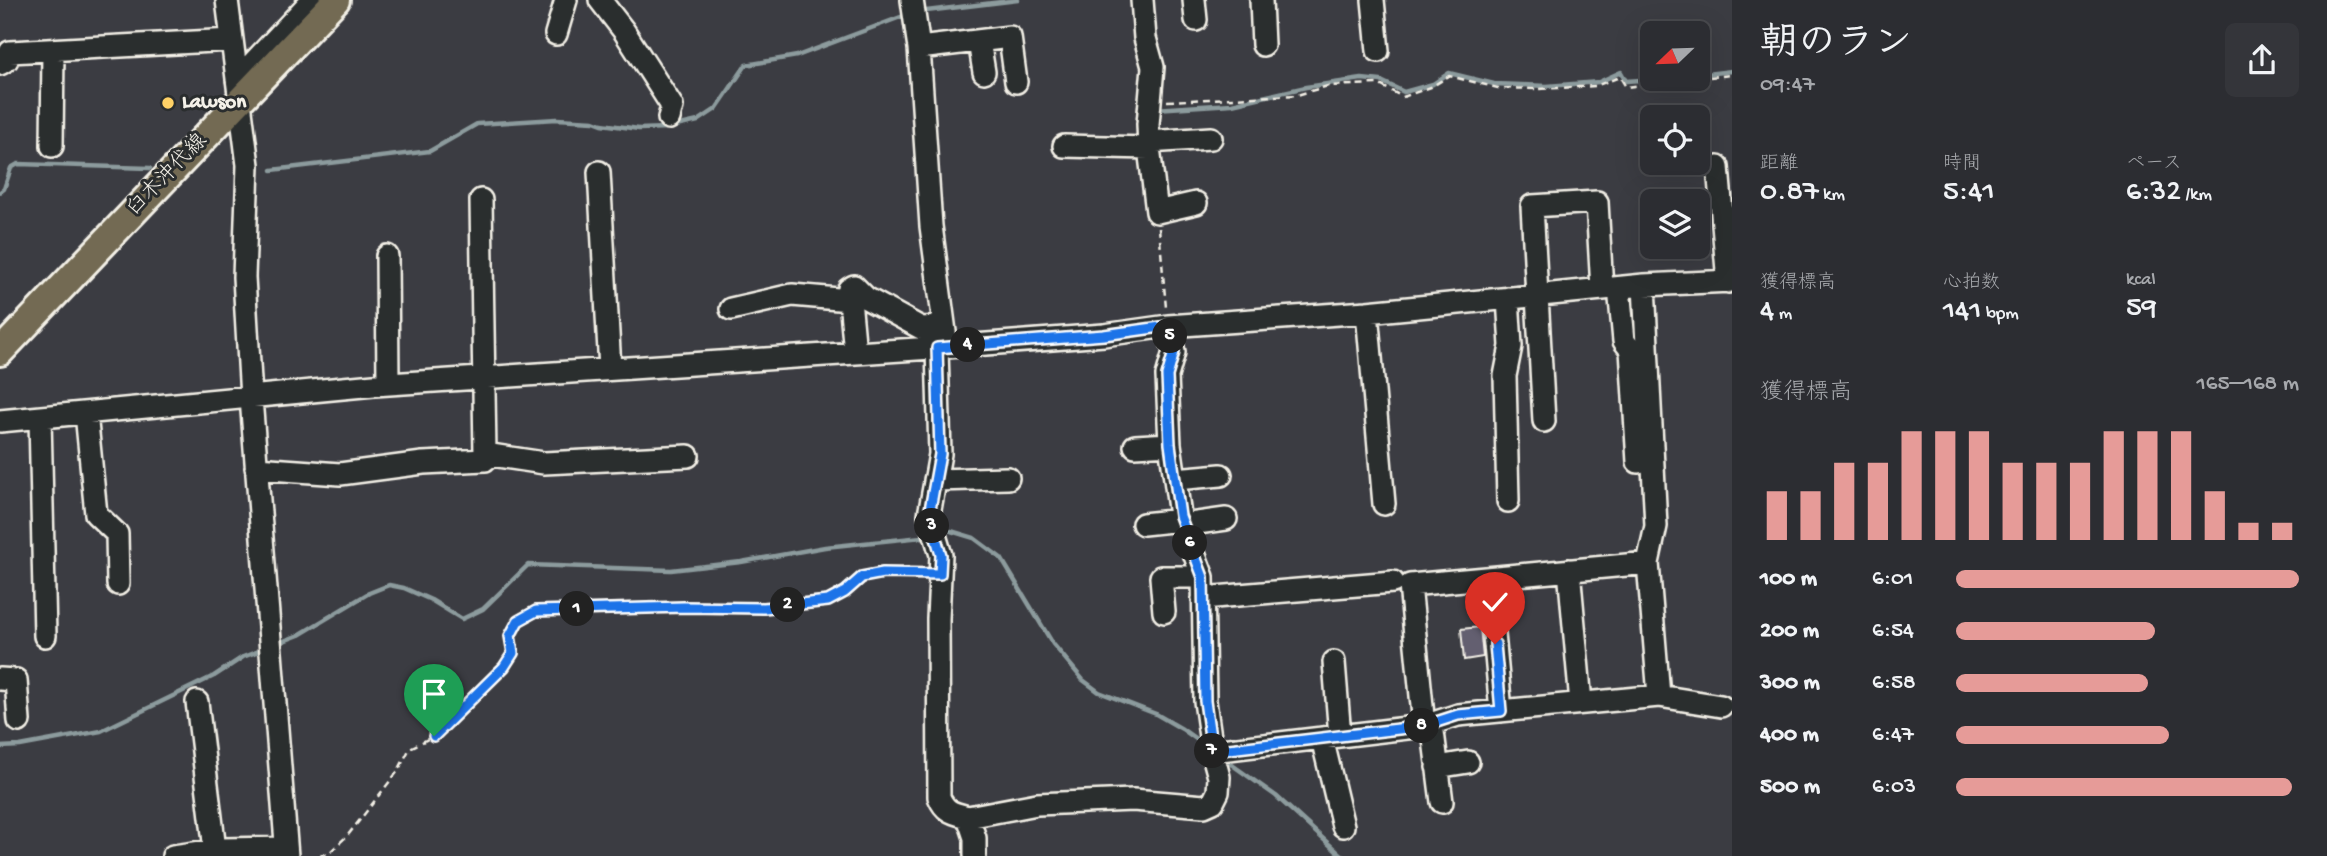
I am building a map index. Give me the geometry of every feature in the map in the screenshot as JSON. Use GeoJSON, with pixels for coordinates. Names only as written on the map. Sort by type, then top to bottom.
{"type":"FeatureCollection","features":[{"type":"Feature","properties":{"kind":"main road","name":"臼木沖代線"},"geometry":{"type":"LineString","coordinates":[[0,352],[239,90],[336,0]]}},
{"type":"Feature","properties":{"kind":"street"},"geometry":{"type":"LineString","coordinates":[[173,856],[215,850],[286,852],[244,277],[248,165],[227,0]]}},
{"type":"Feature","properties":{"kind":"street"},"geometry":{"type":"LineString","coordinates":[[239,90],[312,0]]}},
{"type":"Feature","properties":{"kind":"street"},"geometry":{"type":"LineString","coordinates":[[556,34],[566,0]]}},
{"type":"Feature","properties":{"kind":"street"},"geometry":{"type":"LineString","coordinates":[[600,0],[624,31],[671,106],[669,118]]}},
{"type":"Feature","properties":{"kind":"street"},"geometry":{"type":"LineString","coordinates":[[912,0],[919,48],[943,341],[940,454],[929,515],[941,555],[938,619],[939,797],[943,807],[955,814],[968,817],[1037,804],[1133,800],[1204,806],[1213,802],[1218,792],[1219,777],[1212,751],[1205,701],[1203,577],[1182,522],[1170,444],[1167,376],[1174,352],[1168,326]]}},
{"type":"Feature","properties":{"kind":"street"},"geometry":{"type":"LineString","coordinates":[[1143,0],[1145,38],[1153,67],[1148,124],[1157,212],[1196,203]]}},
{"type":"Feature","properties":{"kind":"street"},"geometry":{"type":"LineString","coordinates":[[1261,0],[1263,45]]}},
{"type":"Feature","properties":{"kind":"street"},"geometry":{"type":"LineString","coordinates":[[1373,0],[1378,51]]}},
{"type":"Feature","properties":{"kind":"street"},"geometry":{"type":"LineString","coordinates":[[919,48],[1010,37],[1016,82]]}},
{"type":"Feature","properties":{"kind":"street"},"geometry":{"type":"LineString","coordinates":[[0,64],[7,60],[10,52],[232,40]]}},
{"type":"Feature","properties":{"kind":"street"},"geometry":{"type":"LineString","coordinates":[[979,41],[984,72]]}},
{"type":"Feature","properties":{"kind":"street"},"geometry":{"type":"LineString","coordinates":[[52,146],[53,50]]}},
{"type":"Feature","properties":{"kind":"street"},"geometry":{"type":"LineString","coordinates":[[1065,146],[1149,145],[1211,138]]}},
{"type":"Feature","properties":{"kind":"street"},"geometry":{"type":"LineString","coordinates":[[0,421],[388,384],[855,353],[943,341],[1104,335],[1168,326],[1367,312],[1644,285],[1730,281],[1718,167]]}},
{"type":"Feature","properties":{"kind":"street"},"geometry":{"type":"LineString","coordinates":[[599,172],[610,369]]}},
{"type":"Feature","properties":{"kind":"street"},"geometry":{"type":"LineString","coordinates":[[256,468],[340,474],[423,463],[485,460],[481,200]]}},
{"type":"Feature","properties":{"kind":"street"},"geometry":{"type":"LineString","coordinates":[[1544,421],[1532,206],[1597,202],[1623,341],[1631,350],[1638,462]]}},
{"type":"Feature","properties":{"kind":"street"},"geometry":{"type":"LineString","coordinates":[[387,256],[388,384]]}},
{"type":"Feature","properties":{"kind":"street"},"geometry":{"type":"LineString","coordinates":[[1644,285],[1656,526],[1648,563],[1659,696]]}},
{"type":"Feature","properties":{"kind":"street"},"geometry":{"type":"LineString","coordinates":[[855,353],[849,289],[854,286],[866,298],[943,341]]}},
{"type":"Feature","properties":{"kind":"street"},"geometry":{"type":"LineString","coordinates":[[731,309],[792,295],[850,300]]}},
{"type":"Feature","properties":{"kind":"street"},"geometry":{"type":"LineString","coordinates":[[1508,298],[1511,346],[1505,376],[1508,501]]}},
{"type":"Feature","properties":{"kind":"street"},"geometry":{"type":"LineString","coordinates":[[1367,312],[1384,504]]}},
{"type":"Feature","properties":{"kind":"street"},"geometry":{"type":"LineString","coordinates":[[86,413],[96,514],[117,534],[118,584]]}},
{"type":"Feature","properties":{"kind":"street"},"geometry":{"type":"LineString","coordinates":[[40,418],[45,636]]}},
{"type":"Feature","properties":{"kind":"street"},"geometry":{"type":"LineString","coordinates":[[1135,446],[1170,444]]}},
{"type":"Feature","properties":{"kind":"street"},"geometry":{"type":"LineString","coordinates":[[485,454],[544,463],[688,456]]}},
{"type":"Feature","properties":{"kind":"street"},"geometry":{"type":"LineString","coordinates":[[1175,479],[1221,475]]}},
{"type":"Feature","properties":{"kind":"street"},"geometry":{"type":"LineString","coordinates":[[935,480],[1008,478]]}},
{"type":"Feature","properties":{"kind":"street"},"geometry":{"type":"LineString","coordinates":[[1143,524],[1226,519]]}},
{"type":"Feature","properties":{"kind":"street"},"geometry":{"type":"LineString","coordinates":[[1442,802],[1428,725],[1410,585],[1648,563]]}},
{"type":"Feature","properties":{"kind":"street"},"geometry":{"type":"LineString","coordinates":[[1569,570],[1581,703]]}},
{"type":"Feature","properties":{"kind":"street"},"geometry":{"type":"LineString","coordinates":[[1164,612],[1161,577],[1203,577]]}},
{"type":"Feature","properties":{"kind":"street"},"geometry":{"type":"LineString","coordinates":[[1489,578],[1501,711]]}},
{"type":"Feature","properties":{"kind":"street"},"geometry":{"type":"LineString","coordinates":[[1203,598],[1393,582]]}},
{"type":"Feature","properties":{"kind":"street"},"geometry":{"type":"LineString","coordinates":[[1334,662],[1331,737],[1343,826]]}},
{"type":"Feature","properties":{"kind":"street"},"geometry":{"type":"LineString","coordinates":[[0,679],[16,680],[19,721]]}},
{"type":"Feature","properties":{"kind":"street"},"geometry":{"type":"LineString","coordinates":[[1212,751],[1428,725],[1458,715],[1659,696],[1721,706]]}},
{"type":"Feature","properties":{"kind":"street"},"geometry":{"type":"LineString","coordinates":[[197,702],[215,850]]}},
{"type":"Feature","properties":{"kind":"street"},"geometry":{"type":"LineString","coordinates":[[1437,766],[1468,762]]}},
{"type":"Feature","properties":{"kind":"street"},"geometry":{"type":"LineString","coordinates":[[968,817],[975,838],[969,856]]}},
{"type":"Feature","properties":{"kind":"path"},"geometry":{"type":"LineString","coordinates":[[1710,77],[1732,75]]}},
{"type":"Feature","properties":{"kind":"path"},"geometry":{"type":"LineString","coordinates":[[1151,102],[1297,94],[1328,86],[1378,84],[1403,97],[1432,88],[1449,76],[1498,88],[1595,86],[1620,77],[1626,87],[1640,85]]}},
{"type":"Feature","properties":{"kind":"path"},"geometry":{"type":"LineString","coordinates":[[1159,226],[1168,326]]}},
{"type":"Feature","properties":{"kind":"path"},"geometry":{"type":"LineString","coordinates":[[320,856],[330,852],[356,825],[398,771],[410,748],[434,736],[504,667],[513,653],[510,636],[518,621],[536,611],[764,608],[828,601],[845,592],[862,577],[883,573],[940,574]]}},
{"type":"Feature","properties":{"kind":"building"},"geometry":{"type":"Polygon","coordinates":[[[1480,627],[1483,657],[1464,660],[1461,629],[1480,627]]]}},
{"type":"Feature","properties":{"kind":"waterway"},"geometry":{"type":"LineString","coordinates":[[918,12],[1018,0]]}},
{"type":"Feature","properties":{"kind":"waterway"},"geometry":{"type":"LineString","coordinates":[[272,170],[430,151],[477,124],[557,119],[594,121],[639,129],[667,128],[698,121],[716,109],[746,65],[797,56],[906,15]]}},
{"type":"Feature","properties":{"kind":"waterway"},"geometry":{"type":"LineString","coordinates":[[1710,74],[1732,71]]}},
{"type":"Feature","properties":{"kind":"waterway"},"geometry":{"type":"LineString","coordinates":[[1155,109],[1232,104],[1306,87],[1362,79],[1381,81],[1404,92],[1433,84],[1449,73],[1494,84],[1547,86],[1599,82],[1621,72],[1626,81],[1640,80]]}},
{"type":"Feature","properties":{"kind":"waterway"},"geometry":{"type":"LineString","coordinates":[[0,192],[4,189],[11,168],[18,164],[150,168]]}},
{"type":"Feature","properties":{"kind":"waterway"},"geometry":{"type":"LineString","coordinates":[[951,531],[974,538],[1001,558],[1053,644],[1083,680],[1099,692],[1156,714],[1203,744]]}},
{"type":"Feature","properties":{"kind":"waterway"},"geometry":{"type":"LineString","coordinates":[[276,644],[299,635],[369,593],[389,585],[404,588],[431,600],[462,619],[483,609],[528,565],[671,570],[741,562],[825,547],[922,537]]}},
{"type":"Feature","properties":{"kind":"waterway"},"geometry":{"type":"LineString","coordinates":[[0,747],[20,746],[101,731],[214,676],[243,657],[264,649]]}},
{"type":"Feature","properties":{"kind":"waterway"},"geometry":{"type":"LineString","coordinates":[[1221,757],[1276,796],[1342,856]]}},
{"type":"Feature","properties":{"kind":"place","name":"Lawson"},"geometry":{"type":"Point","coordinates":[168,103]}},
{"type":"Feature","properties":{"kind":"route"},"geometry":{"type":"LineString","coordinates":[[434,736],[504,667],[513,653],[510,636],[518,621],[536,611],[598,608],[764,608],[828,601],[845,592],[862,577],[883,573],[940,574],[941,555],[929,515],[940,454],[937,348],[1104,335],[1168,326],[1174,352],[1167,376],[1170,444],[1180,516],[1203,577],[1205,701],[1212,751],[1424,726],[1458,715],[1501,711],[1495,644]]}}]}
